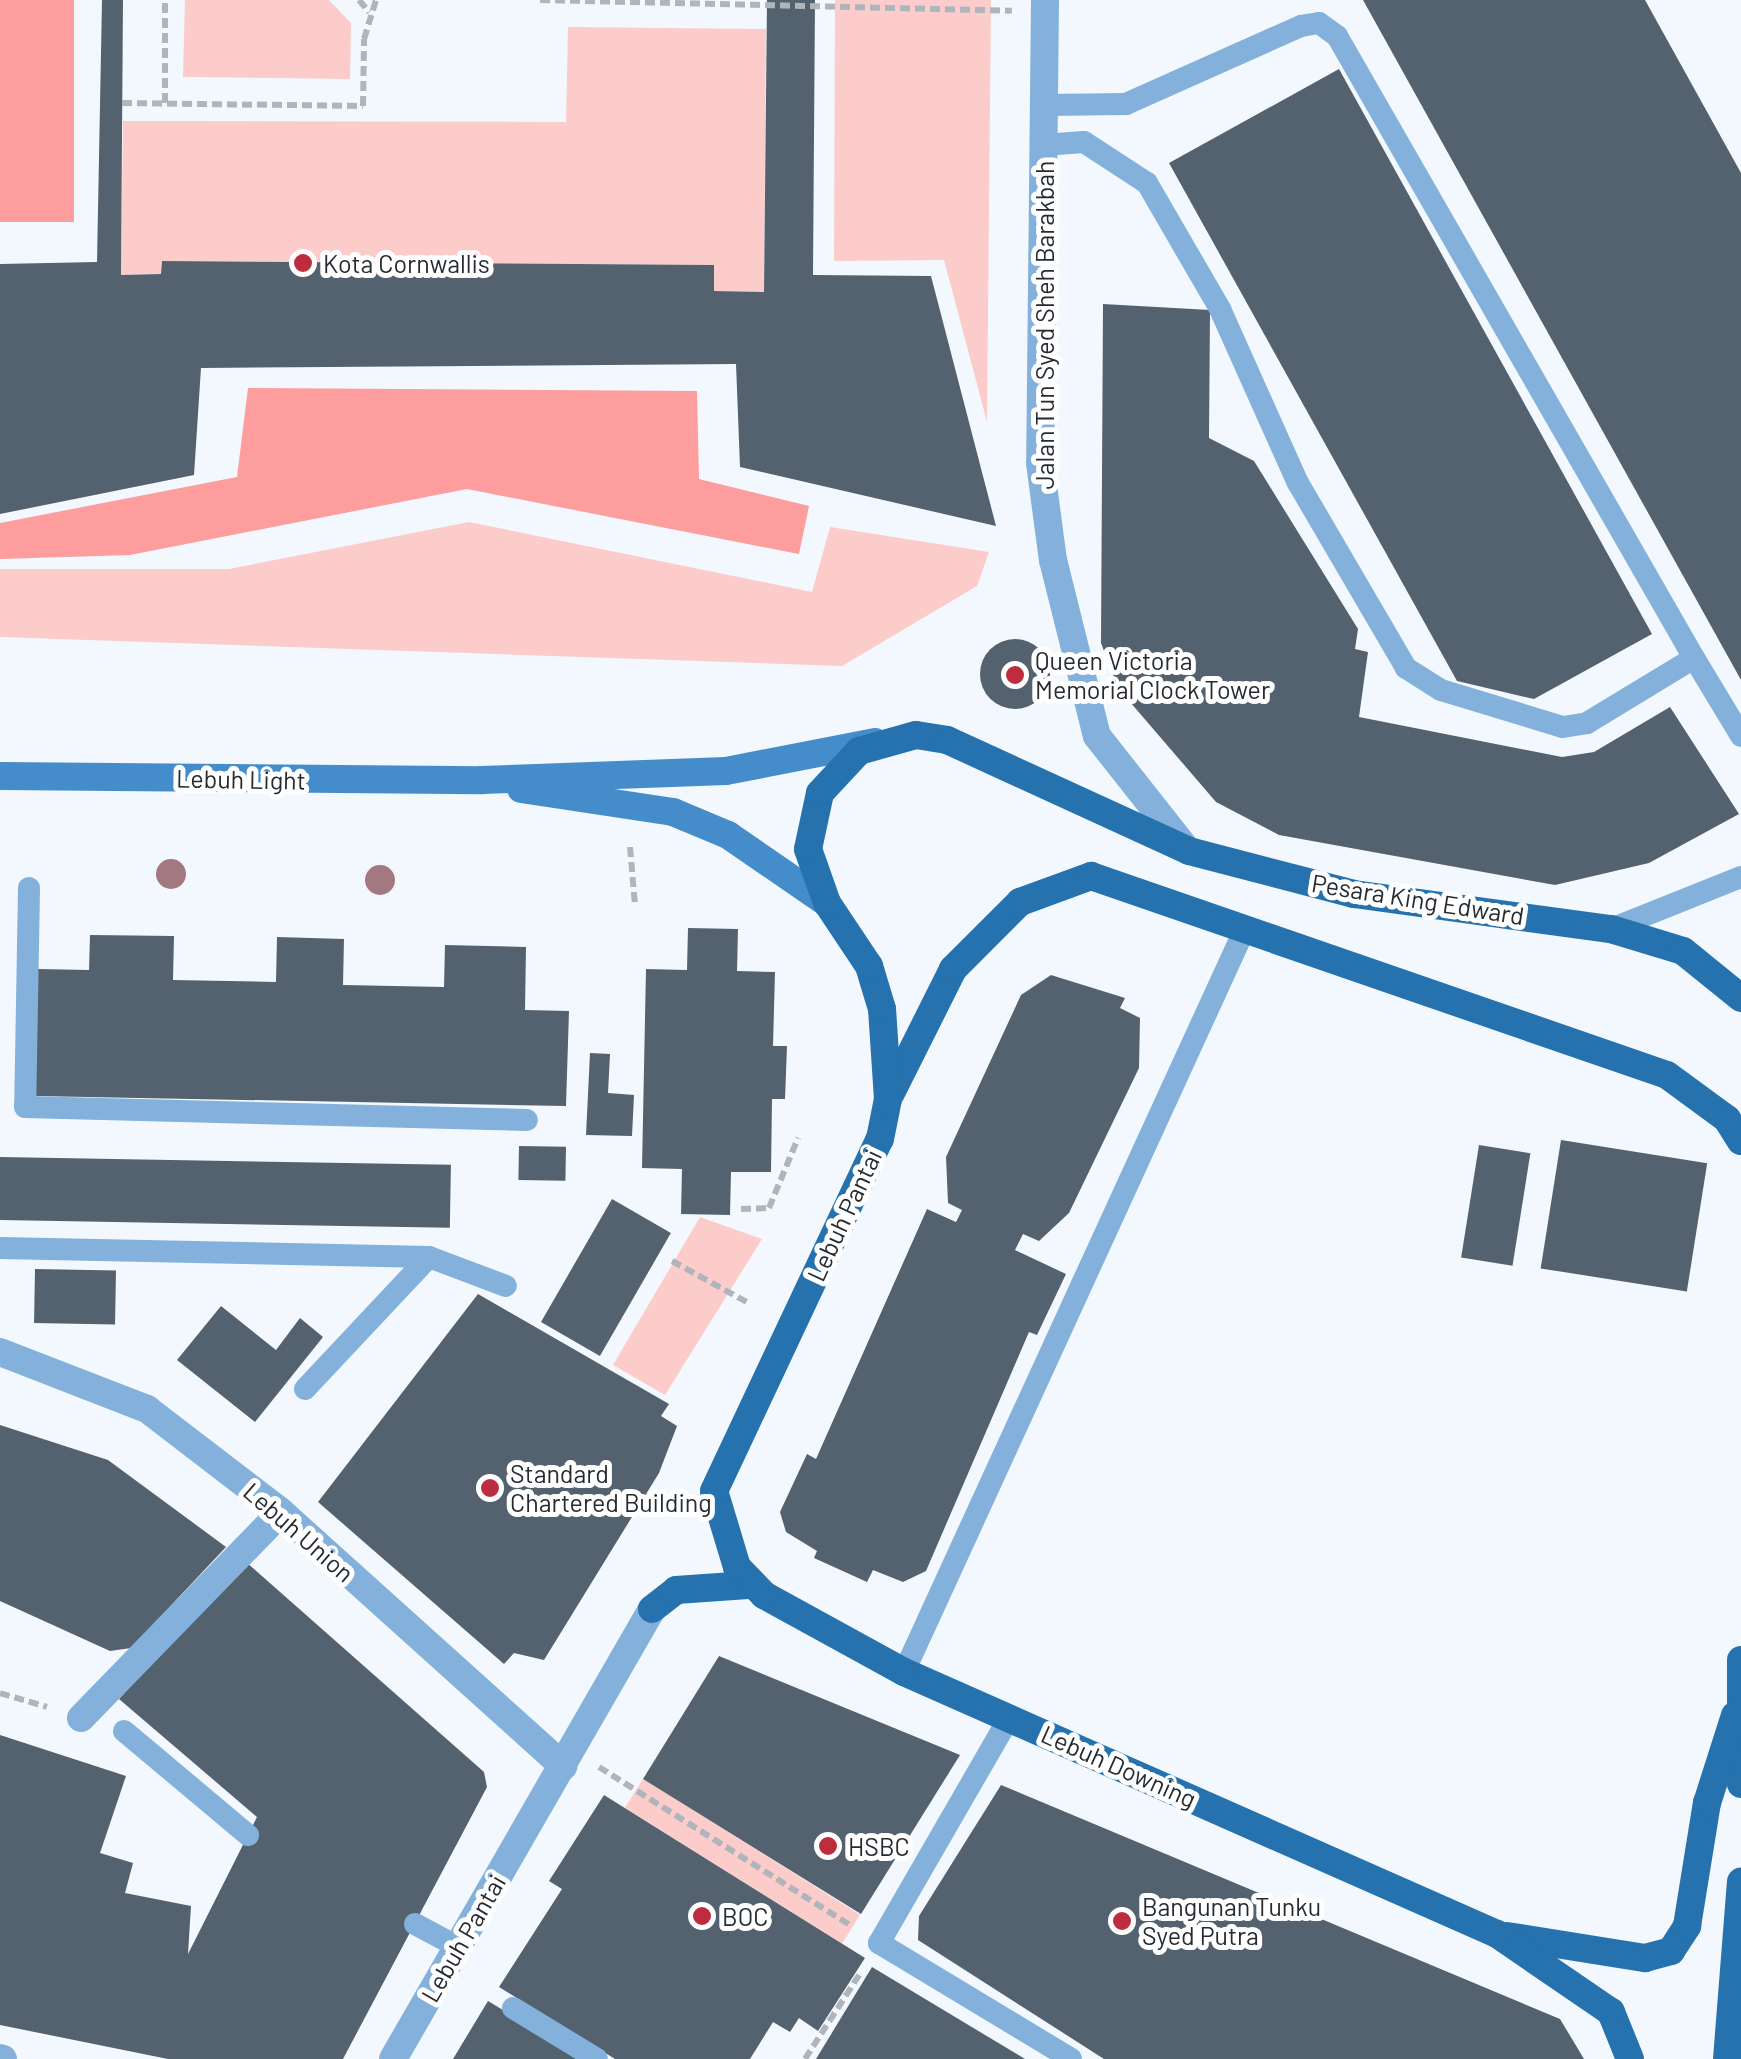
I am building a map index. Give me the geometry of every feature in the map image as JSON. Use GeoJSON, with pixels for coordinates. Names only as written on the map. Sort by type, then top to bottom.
{"type":"FeatureCollection","features":[{"type":"Feature","properties":{"kind":"main road","name":"Pesara King Edward"},"geometry":{"type":"LineString","coordinates":[[885,739],[916,735],[981,750],[1189,850],[1354,894],[1612,929],[1683,950],[1741,998]]}},
{"type":"Feature","properties":{"kind":"main road","name":"Lebuh Light"},"geometry":{"type":"LineString","coordinates":[[0,776],[482,780],[726,772],[885,739]]}},
{"type":"Feature","properties":{"kind":"main road"},"geometry":{"type":"LineString","coordinates":[[827,903],[808,849],[820,793],[859,751],[885,739]]}},
{"type":"Feature","properties":{"kind":"main road","name":"Lebuh Light"},"geometry":{"type":"LineString","coordinates":[[482,780],[673,812],[780,866],[827,903]]}},
{"type":"Feature","properties":{"kind":"main road"},"geometry":{"type":"LineString","coordinates":[[888,1099],[953,969],[1020,902],[1091,876],[1243,934],[1666,1075],[1741,1141]]}},
{"type":"Feature","properties":{"kind":"main road","name":"Lebuh Pantai"},"geometry":{"type":"LineString","coordinates":[[748,1584],[714,1491],[870,1161],[888,1099],[882,1009],[849,925],[827,903]]}},
{"type":"Feature","properties":{"kind":"main road"},"geometry":{"type":"LineString","coordinates":[[652,1609],[687,1587],[748,1584]]}},
{"type":"Feature","properties":{"kind":"main road","name":"Lebuh Downing"},"geometry":{"type":"LineString","coordinates":[[748,1584],[904,1672],[1497,1934],[1611,2012],[1630,2059]]}},
{"type":"Feature","properties":{"kind":"main road"},"geometry":{"type":"LineString","coordinates":[[1741,1660],[1735,1715],[1741,1784]]}},
{"type":"Feature","properties":{"kind":"main road","name":"Lebuh Downing"},"geometry":{"type":"LineString","coordinates":[[1497,1934],[1645,1958],[1671,1951],[1687,1926],[1707,1804],[1735,1715]]}},
{"type":"Feature","properties":{"kind":"main road"},"geometry":{"type":"LineString","coordinates":[[1727,2059],[1736,2018],[1741,1882]]}},
{"type":"Feature","properties":{"kind":"street","name":"Jalan Tun Syed Sheh Barakbah"},"geometry":{"type":"LineString","coordinates":[[1046,6],[1040,463],[1078,685],[1118,772],[1189,850]]}},
{"type":"Feature","properties":{"kind":"street","name":"Lebuh Union"},"geometry":{"type":"LineString","coordinates":[[0,1352],[146,1410],[281,1512],[568,1758]]}},
{"type":"Feature","properties":{"kind":"street"},"geometry":{"type":"LineString","coordinates":[[81,1718],[281,1512]]}},
{"type":"Feature","properties":{"kind":"street","name":"Lebuh Pantai"},"geometry":{"type":"LineString","coordinates":[[393,2059],[652,1609]]}},
{"type":"Feature","properties":{"kind":"lane"},"geometry":{"type":"LineString","coordinates":[[1046,105],[1126,104],[1301,26],[1319,23],[1337,36],[1741,736]]}},
{"type":"Feature","properties":{"kind":"lane"},"geometry":{"type":"LineString","coordinates":[[1043,145],[1084,142],[1147,183],[1220,309],[1298,483],[1406,668],[1441,690],[1562,727],[1586,723],[1694,658]]}},
{"type":"Feature","properties":{"kind":"lane"},"geometry":{"type":"LineString","coordinates":[[1612,929],[1741,877]]}},
{"type":"Feature","properties":{"kind":"lane"},"geometry":{"type":"LineString","coordinates":[[28,888],[25,1108],[527,1120]]}},
{"type":"Feature","properties":{"kind":"lane"},"geometry":{"type":"LineString","coordinates":[[904,1672],[1243,934]]}},
{"type":"Feature","properties":{"kind":"lane"},"geometry":{"type":"LineString","coordinates":[[0,1248],[430,1257],[506,1286]]}},
{"type":"Feature","properties":{"kind":"lane"},"geometry":{"type":"LineString","coordinates":[[305,1389],[430,1257]]}},
{"type":"Feature","properties":{"kind":"lane"},"geometry":{"type":"LineString","coordinates":[[1009,1718],[879,1944],[1071,2059]]}},
{"type":"Feature","properties":{"kind":"lane"},"geometry":{"type":"LineString","coordinates":[[124,1730],[248,1835]]}},
{"type":"Feature","properties":{"kind":"lane"},"geometry":{"type":"LineString","coordinates":[[415,1924],[458,1947]]}},
{"type":"Feature","properties":{"kind":"lane"},"geometry":{"type":"LineString","coordinates":[[513,2008],[598,2059]]}},
{"type":"Feature","properties":{"kind":"path"},"geometry":{"type":"LineString","coordinates":[[165,103],[166,0]]}},
{"type":"Feature","properties":{"kind":"path"},"geometry":{"type":"LineString","coordinates":[[359,0],[370,12]]}},
{"type":"Feature","properties":{"kind":"path"},"geometry":{"type":"LineString","coordinates":[[122,103],[362,106],[370,12],[376,0]]}},
{"type":"Feature","properties":{"kind":"path"},"geometry":{"type":"LineString","coordinates":[[546,2],[1046,6]]}},
{"type":"Feature","properties":{"kind":"path"},"geometry":{"type":"LineString","coordinates":[[630,848],[635,904]]}},
{"type":"Feature","properties":{"kind":"path"},"geometry":{"type":"LineString","coordinates":[[741,1209],[770,1208],[798,1138]]}},
{"type":"Feature","properties":{"kind":"path"},"geometry":{"type":"LineString","coordinates":[[672,1261],[747,1302]]}},
{"type":"Feature","properties":{"kind":"path"},"geometry":{"type":"LineString","coordinates":[[568,1758],[879,1944],[805,2059]]}},
{"type":"Feature","properties":{"kind":"shaded area"},"geometry":{"type":"Polygon","coordinates":[[[0,0],[74,0],[74,222],[0,222],[0,0]]]}},
{"type":"Feature","properties":{"kind":"shaded area"},"geometry":{"type":"Polygon","coordinates":[[[185,0],[329,0],[351,23],[350,79],[183,77],[185,0]]]}},
{"type":"Feature","properties":{"kind":"shaded area"},"geometry":{"type":"Polygon","coordinates":[[[835,0],[991,0],[987,422],[944,260],[834,261],[835,0]]]}},
{"type":"Feature","properties":{"kind":"shaded area"},"geometry":{"type":"Polygon","coordinates":[[[568,27],[766,29],[764,292],[714,291],[714,265],[162,261],[161,274],[121,275],[123,121],[566,122],[568,27]]]}},
{"type":"Feature","properties":{"kind":"shaded area"},"geometry":{"type":"Polygon","coordinates":[[[248,388],[697,391],[699,479],[809,506],[799,554],[467,489],[130,555],[0,559],[0,523],[237,477],[248,388]]]}},
{"type":"Feature","properties":{"kind":"shaded area"},"geometry":{"type":"Polygon","coordinates":[[[469,522],[812,592],[830,527],[989,552],[977,586],[842,666],[0,637],[0,569],[229,569],[469,522]]]}},
{"type":"Feature","properties":{"kind":"shaded area"},"geometry":{"type":"Polygon","coordinates":[[[700,1217],[762,1239],[665,1395],[613,1365],[700,1217]]]}},
{"type":"Feature","properties":{"kind":"shaded area"},"geometry":{"type":"Polygon","coordinates":[[[643,1779],[860,1915],[842,1943],[625,1808],[643,1779]]]}},
{"type":"Feature","properties":{"kind":"building","name":"Kota Cornwallis"},"geometry":{"type":"Polygon","coordinates":[[[102,0],[123,0],[121,275],[161,274],[162,261],[714,265],[714,291],[764,292],[767,0],[815,0],[813,275],[931,276],[996,526],[740,467],[736,364],[201,368],[194,475],[0,514],[0,264],[97,262],[102,0]]]}},
{"type":"Feature","properties":{"kind":"building"},"geometry":{"type":"Polygon","coordinates":[[[1363,0],[1645,0],[1741,173],[1741,680],[1363,0]]]}},
{"type":"Feature","properties":{"kind":"building"},"geometry":{"type":"Polygon","coordinates":[[[1339,69],[1652,634],[1534,699],[1457,681],[1169,163],[1339,69]]]}},
{"type":"Feature","properties":{"kind":"building"},"geometry":{"type":"Polygon","coordinates":[[[1103,304],[1210,310],[1209,438],[1254,461],[1358,629],[1355,649],[1368,652],[1359,717],[1562,757],[1594,752],[1670,707],[1739,814],[1649,863],[1555,885],[1279,835],[1216,802],[1118,688],[1101,643],[1103,304]]]}},
{"type":"Feature","properties":{"kind":"building","name":"Queen Victoria Memorial Clock Tower"},"geometry":{"type":"Polygon","coordinates":[[[1015,639],[1040,649],[1050,674],[1040,699],[1015,709],[990,699],[980,674],[990,649],[1015,639]]]}},
{"type":"Feature","properties":{"kind":"building"},"geometry":{"type":"Polygon","coordinates":[[[688,928],[738,929],[737,971],[775,972],[773,1046],[787,1046],[785,1099],[772,1099],[771,1172],[731,1172],[730,1215],[681,1214],[682,1169],[642,1168],[646,969],[687,970],[688,928]]]}},
{"type":"Feature","properties":{"kind":"building"},"geometry":{"type":"Polygon","coordinates":[[[90,935],[174,936],[173,980],[276,982],[277,937],[344,939],[343,985],[444,987],[445,945],[526,947],[525,1010],[569,1011],[566,1106],[35,1096],[38,969],[89,970],[90,935]]]}},
{"type":"Feature","properties":{"kind":"building"},"geometry":{"type":"Polygon","coordinates":[[[1051,975],[1125,998],[1120,1008],[1140,1018],[1139,1068],[1069,1213],[1039,1241],[1023,1234],[1015,1250],[1066,1274],[1037,1335],[1029,1332],[926,1571],[903,1582],[873,1570],[867,1582],[814,1558],[817,1551],[786,1532],[780,1512],[807,1454],[816,1459],[927,1209],[956,1222],[962,1210],[948,1203],[946,1157],[1021,995],[1051,975]]]}},
{"type":"Feature","properties":{"kind":"building"},"geometry":{"type":"Polygon","coordinates":[[[590,1053],[610,1054],[608,1093],[634,1095],[632,1136],[586,1135],[590,1053]]]}},
{"type":"Feature","properties":{"kind":"building"},"geometry":{"type":"Polygon","coordinates":[[[1561,1140],[1707,1163],[1687,1292],[1541,1268],[1561,1140]]]}},
{"type":"Feature","properties":{"kind":"building"},"geometry":{"type":"Polygon","coordinates":[[[1479,1145],[1530,1153],[1513,1266],[1461,1258],[1479,1145]]]}},
{"type":"Feature","properties":{"kind":"building"},"geometry":{"type":"Polygon","coordinates":[[[519,1146],[566,1147],[565,1181],[518,1180],[519,1146]]]}},
{"type":"Feature","properties":{"kind":"building"},"geometry":{"type":"Polygon","coordinates":[[[0,1157],[451,1165],[450,1228],[0,1220],[0,1157]]]}},
{"type":"Feature","properties":{"kind":"building"},"geometry":{"type":"Polygon","coordinates":[[[612,1199],[671,1233],[600,1356],[541,1322],[612,1199]]]}},
{"type":"Feature","properties":{"kind":"building"},"geometry":{"type":"Polygon","coordinates":[[[35,1269],[116,1270],[115,1324],[34,1323],[35,1269]]]}},
{"type":"Feature","properties":{"kind":"building","name":"Standard Chartered Building"},"geometry":{"type":"Polygon","coordinates":[[[478,1294],[669,1404],[661,1416],[677,1426],[659,1473],[544,1660],[514,1653],[504,1664],[318,1502],[478,1294]]]}},
{"type":"Feature","properties":{"kind":"building"},"geometry":{"type":"Polygon","coordinates":[[[221,1306],[276,1350],[300,1318],[323,1337],[255,1422],[177,1360],[221,1306]]]}},
{"type":"Feature","properties":{"kind":"building"},"geometry":{"type":"Polygon","coordinates":[[[0,1425],[108,1460],[226,1547],[131,1648],[110,1651],[0,1601],[0,1425]]]}},
{"type":"Feature","properties":{"kind":"building"},"geometry":{"type":"Polygon","coordinates":[[[245,1561],[484,1772],[487,1787],[343,2059],[168,2059],[0,2025],[0,1735],[126,1776],[100,1853],[133,1863],[125,1893],[191,1906],[188,1954],[257,1817],[119,1699],[245,1561]]]}},
{"type":"Feature","properties":{"kind":"building","name":"HSBC"},"geometry":{"type":"Polygon","coordinates":[[[719,1656],[960,1755],[861,1914],[643,1779],[719,1656]]]}},
{"type":"Feature","properties":{"kind":"building","name":"Bangunan Tunku Syed Putra"},"geometry":{"type":"Polygon","coordinates":[[[1001,1785],[1560,2019],[1584,2059],[1104,2059],[918,1940],[919,1916],[1001,1785]]]}},
{"type":"Feature","properties":{"kind":"building"},"geometry":{"type":"Polygon","coordinates":[[[604,1795],[865,1958],[818,2031],[799,2018],[790,2032],[773,2022],[750,2059],[615,2059],[499,1987],[562,1889],[549,1881],[604,1795]]]}},
{"type":"Feature","properties":{"kind":"building"},"geometry":{"type":"Polygon","coordinates":[[[872,1967],[1025,2059],[816,2059],[872,1967]]]}},
{"type":"Feature","properties":{"kind":"building"},"geometry":{"type":"Polygon","coordinates":[[[488,2001],[584,2059],[453,2059],[488,2001]]]}},
{"type":"Feature","properties":{"kind":"place","name":"Kota Cornwallis"},"geometry":{"type":"Point","coordinates":[303,263]}},
{"type":"Feature","properties":{"kind":"place","name":"Queen Victoria Memorial Clock Tower"},"geometry":{"type":"Point","coordinates":[1015,675]}},
{"type":"Feature","properties":{"kind":"place","name":"Standard Chartered Building"},"geometry":{"type":"Point","coordinates":[490,1488]}},
{"type":"Feature","properties":{"kind":"place","name":"HSBC"},"geometry":{"type":"Point","coordinates":[828,1846]}},
{"type":"Feature","properties":{"kind":"place","name":"BOC"},"geometry":{"type":"Point","coordinates":[702,1916]}},
{"type":"Feature","properties":{"kind":"place","name":"Bangunan Tunku Syed Putra"},"geometry":{"type":"Point","coordinates":[1122,1921]}}]}
